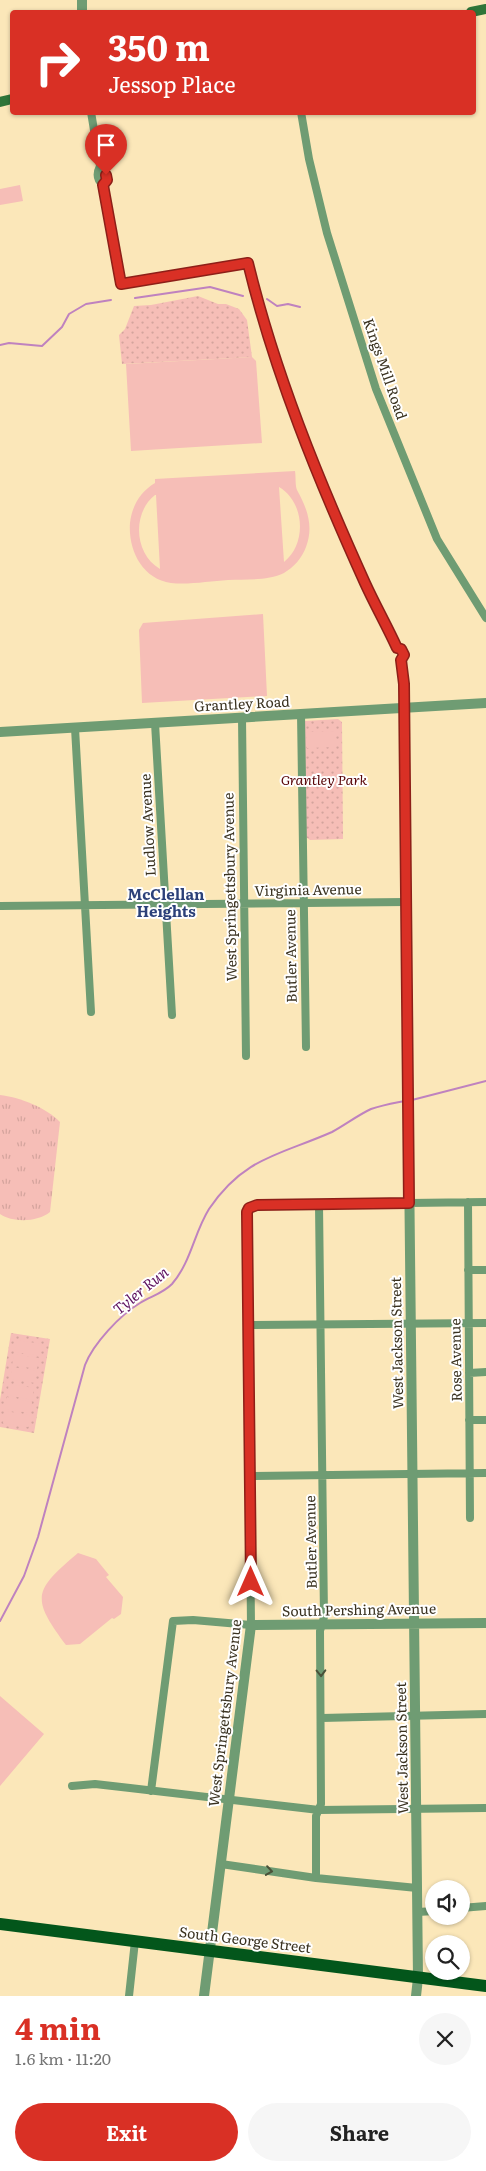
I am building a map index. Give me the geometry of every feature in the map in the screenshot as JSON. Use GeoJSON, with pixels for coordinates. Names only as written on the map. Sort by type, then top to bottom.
{"type":"FeatureCollection","features":[{"type":"Feature","properties":{"kind":"main road","name":"South George Street"},"geometry":{"type":"LineString","coordinates":[[0,1924],[486,1986]]}},
{"type":"Feature","properties":{"kind":"street"},"geometry":{"type":"LineString","coordinates":[[92,115],[100,166],[105,171],[107,180],[103,185],[121,284],[248,263],[269,341],[290,403],[364,581],[397,648],[394,653],[396,658],[401,660],[404,708]]}},
{"type":"Feature","properties":{"kind":"street","name":"Kings Mill Road"},"geometry":{"type":"LineString","coordinates":[[302,115],[309,159],[325,224],[376,389],[437,539],[486,618]]}},
{"type":"Feature","properties":{"kind":"street","name":"Grantley Road"},"geometry":{"type":"LineString","coordinates":[[0,732],[486,703]]}},
{"type":"Feature","properties":{"kind":"street","name":"West Jackson Street"},"geometry":{"type":"LineString","coordinates":[[404,708],[418,1912],[418,1978],[416,1996]]}},
{"type":"Feature","properties":{"kind":"street","name":"Butler Avenue"},"geometry":{"type":"LineString","coordinates":[[301,714],[306,1047]]}},
{"type":"Feature","properties":{"kind":"street","name":"West Springettsbury Avenue"},"geometry":{"type":"LineString","coordinates":[[242,718],[246,1056]]}},
{"type":"Feature","properties":{"kind":"street","name":"Ludlow Avenue"},"geometry":{"type":"LineString","coordinates":[[155,723],[172,1015]]}},
{"type":"Feature","properties":{"kind":"street"},"geometry":{"type":"LineString","coordinates":[[75,728],[91,1012]]}},
{"type":"Feature","properties":{"kind":"street","name":"Virginia Avenue"},"geometry":{"type":"LineString","coordinates":[[0,906],[406,902]]}},
{"type":"Feature","properties":{"kind":"street","name":"Rose Avenue"},"geometry":{"type":"LineString","coordinates":[[468,1202],[470,1518]]}},
{"type":"Feature","properties":{"kind":"street"},"geometry":{"type":"LineString","coordinates":[[319,1205],[486,1202]]}},
{"type":"Feature","properties":{"kind":"street","name":"West Springettsbury Avenue"},"geometry":{"type":"LineString","coordinates":[[204,1996],[251,1625],[247,1219],[249,1208],[257,1205],[319,1205]]}},
{"type":"Feature","properties":{"kind":"street","name":"Butler Avenue"},"geometry":{"type":"LineString","coordinates":[[316,1878],[316,1816],[322,1804],[320,1631],[324,1617],[319,1205]]}},
{"type":"Feature","properties":{"kind":"street"},"geometry":{"type":"LineString","coordinates":[[468,1270],[486,1270]]}},
{"type":"Feature","properties":{"kind":"street"},"geometry":{"type":"LineString","coordinates":[[249,1325],[486,1323]]}},
{"type":"Feature","properties":{"kind":"street"},"geometry":{"type":"LineString","coordinates":[[469,1373],[486,1372]]}},
{"type":"Feature","properties":{"kind":"street"},"geometry":{"type":"LineString","coordinates":[[469,1420],[486,1420]]}},
{"type":"Feature","properties":{"kind":"street"},"geometry":{"type":"LineString","coordinates":[[251,1476],[486,1473]]}},
{"type":"Feature","properties":{"kind":"street","name":"South Pershing Avenue"},"geometry":{"type":"LineString","coordinates":[[151,1791],[173,1621],[193,1620],[251,1625],[486,1623]]}},
{"type":"Feature","properties":{"kind":"street"},"geometry":{"type":"LineString","coordinates":[[322,1718],[486,1714]]}},
{"type":"Feature","properties":{"kind":"street"},"geometry":{"type":"LineString","coordinates":[[72,1786],[95,1784],[319,1810],[486,1808]]}},
{"type":"Feature","properties":{"kind":"street"},"geometry":{"type":"LineString","coordinates":[[221,1864],[316,1878],[417,1888]]}},
{"type":"Feature","properties":{"kind":"street"},"geometry":{"type":"LineString","coordinates":[[470,1907],[486,1906]]}},
{"type":"Feature","properties":{"kind":"street"},"geometry":{"type":"LineString","coordinates":[[418,1912],[425,1912]]}},
{"type":"Feature","properties":{"kind":"street"},"geometry":{"type":"LineString","coordinates":[[129,1996],[136,1941]]}},
{"type":"Feature","properties":{"kind":"green space"},"geometry":{"type":"Polygon","coordinates":[[[20,185],[23,201],[0,205],[0,189],[20,185]]]}},
{"type":"Feature","properties":{"kind":"green space"},"geometry":{"type":"Polygon","coordinates":[[[198,296],[218,304],[226,304],[239,309],[247,320],[252,357],[122,364],[119,335],[125,329],[134,306],[151,305],[198,296]]]}},
{"type":"Feature","properties":{"kind":"green space"},"geometry":{"type":"Polygon","coordinates":[[[252,357],[256,361],[262,443],[131,451],[126,364],[252,357]]]}},
{"type":"Feature","properties":{"kind":"green space"},"geometry":{"type":"Polygon","coordinates":[[[295,471],[296,488],[304,504],[309,524],[308,539],[304,551],[291,568],[278,576],[185,584],[171,583],[152,576],[139,562],[134,553],[131,543],[130,523],[135,505],[141,495],[155,483],[155,479],[295,471]],[[279,487],[284,562],[297,545],[300,523],[294,503],[288,494],[279,487]],[[156,495],[142,512],[139,533],[145,554],[160,569],[156,495]]]}},
{"type":"Feature","properties":{"kind":"green space"},"geometry":{"type":"Polygon","coordinates":[[[263,614],[267,696],[142,703],[139,630],[143,623],[263,614]]]}},
{"type":"Feature","properties":{"kind":"green space","name":"Grantley Park"},"geometry":{"type":"Polygon","coordinates":[[[338,719],[342,722],[343,839],[310,840],[306,837],[304,723],[305,721],[338,719]]]}},
{"type":"Feature","properties":{"kind":"green space"},"geometry":{"type":"Polygon","coordinates":[[[336,731],[336,747],[307,748],[306,732],[336,731]]]}},
{"type":"Feature","properties":{"kind":"green space"},"geometry":{"type":"Polygon","coordinates":[[[0,1095],[32,1104],[48,1112],[60,1122],[50,1212],[39,1218],[18,1220],[0,1214],[0,1095]]]}},
{"type":"Feature","properties":{"kind":"green space"},"geometry":{"type":"Polygon","coordinates":[[[11,1333],[50,1339],[34,1433],[0,1427],[0,1400],[11,1333]]]}},
{"type":"Feature","properties":{"kind":"green space"},"geometry":{"type":"Polygon","coordinates":[[[17,1340],[42,1344],[40,1356],[15,1352],[17,1340]]]}},
{"type":"Feature","properties":{"kind":"green space"},"geometry":{"type":"Polygon","coordinates":[[[14,1354],[39,1358],[37,1369],[12,1365],[14,1354]]]}},
{"type":"Feature","properties":{"kind":"green space"},"geometry":{"type":"Polygon","coordinates":[[[12,1367],[37,1371],[35,1383],[10,1379],[12,1367]]]}},
{"type":"Feature","properties":{"kind":"green space"},"geometry":{"type":"Polygon","coordinates":[[[9,1384],[34,1388],[32,1400],[7,1395],[9,1384]]]}},
{"type":"Feature","properties":{"kind":"green space"},"geometry":{"type":"Polygon","coordinates":[[[7,1397],[32,1402],[30,1413],[5,1409],[7,1397]]]}},
{"type":"Feature","properties":{"kind":"green space"},"geometry":{"type":"Polygon","coordinates":[[[5,1411],[30,1415],[28,1427],[3,1423],[5,1411]]]}},
{"type":"Feature","properties":{"kind":"green space"},"geometry":{"type":"Polygon","coordinates":[[[78,1553],[96,1559],[109,1575],[106,1577],[123,1597],[121,1614],[114,1619],[112,1618],[80,1644],[66,1645],[47,1616],[42,1596],[45,1586],[52,1577],[78,1553]]]}},
{"type":"Feature","properties":{"kind":"green space"},"geometry":{"type":"Polygon","coordinates":[[[0,1696],[44,1734],[0,1786],[0,1696]]]}},
{"type":"Feature","properties":{"kind":"waterway"},"geometry":{"type":"LineString","coordinates":[[135,298],[210,287],[243,296]]}},
{"type":"Feature","properties":{"kind":"waterway"},"geometry":{"type":"LineString","coordinates":[[267,299],[277,306],[288,304],[300,307]]}},
{"type":"Feature","properties":{"kind":"waterway"},"geometry":{"type":"LineString","coordinates":[[0,345],[9,343],[42,346],[62,327],[69,314],[86,304],[111,300]]}},
{"type":"Feature","properties":{"kind":"waterway","name":"Tyler Run"},"geometry":{"type":"LineString","coordinates":[[412,1100],[486,1081]]}},
{"type":"Feature","properties":{"kind":"waterway","name":"Tyler Run"},"geometry":{"type":"LineString","coordinates":[[0,1621],[24,1576],[38,1537],[85,1365],[94,1348],[116,1322],[132,1308],[172,1284],[184,1266],[209,1209],[236,1178],[264,1160],[332,1132],[371,1109],[404,1101]]}},
{"type":"Feature","properties":{"kind":"district","name":"McClellan Heights"},"geometry":{"type":"Point","coordinates":[166,904]}},
{"type":"Feature","properties":{"kind":"route"},"geometry":{"type":"LineString","coordinates":[[106,175],[107,180],[103,185],[121,284],[248,263],[269,341],[304,440],[370,594],[397,648],[401,649],[404,655],[401,660],[404,684],[409,1203],[257,1205],[249,1208],[247,1212],[251,1582]]}}]}
